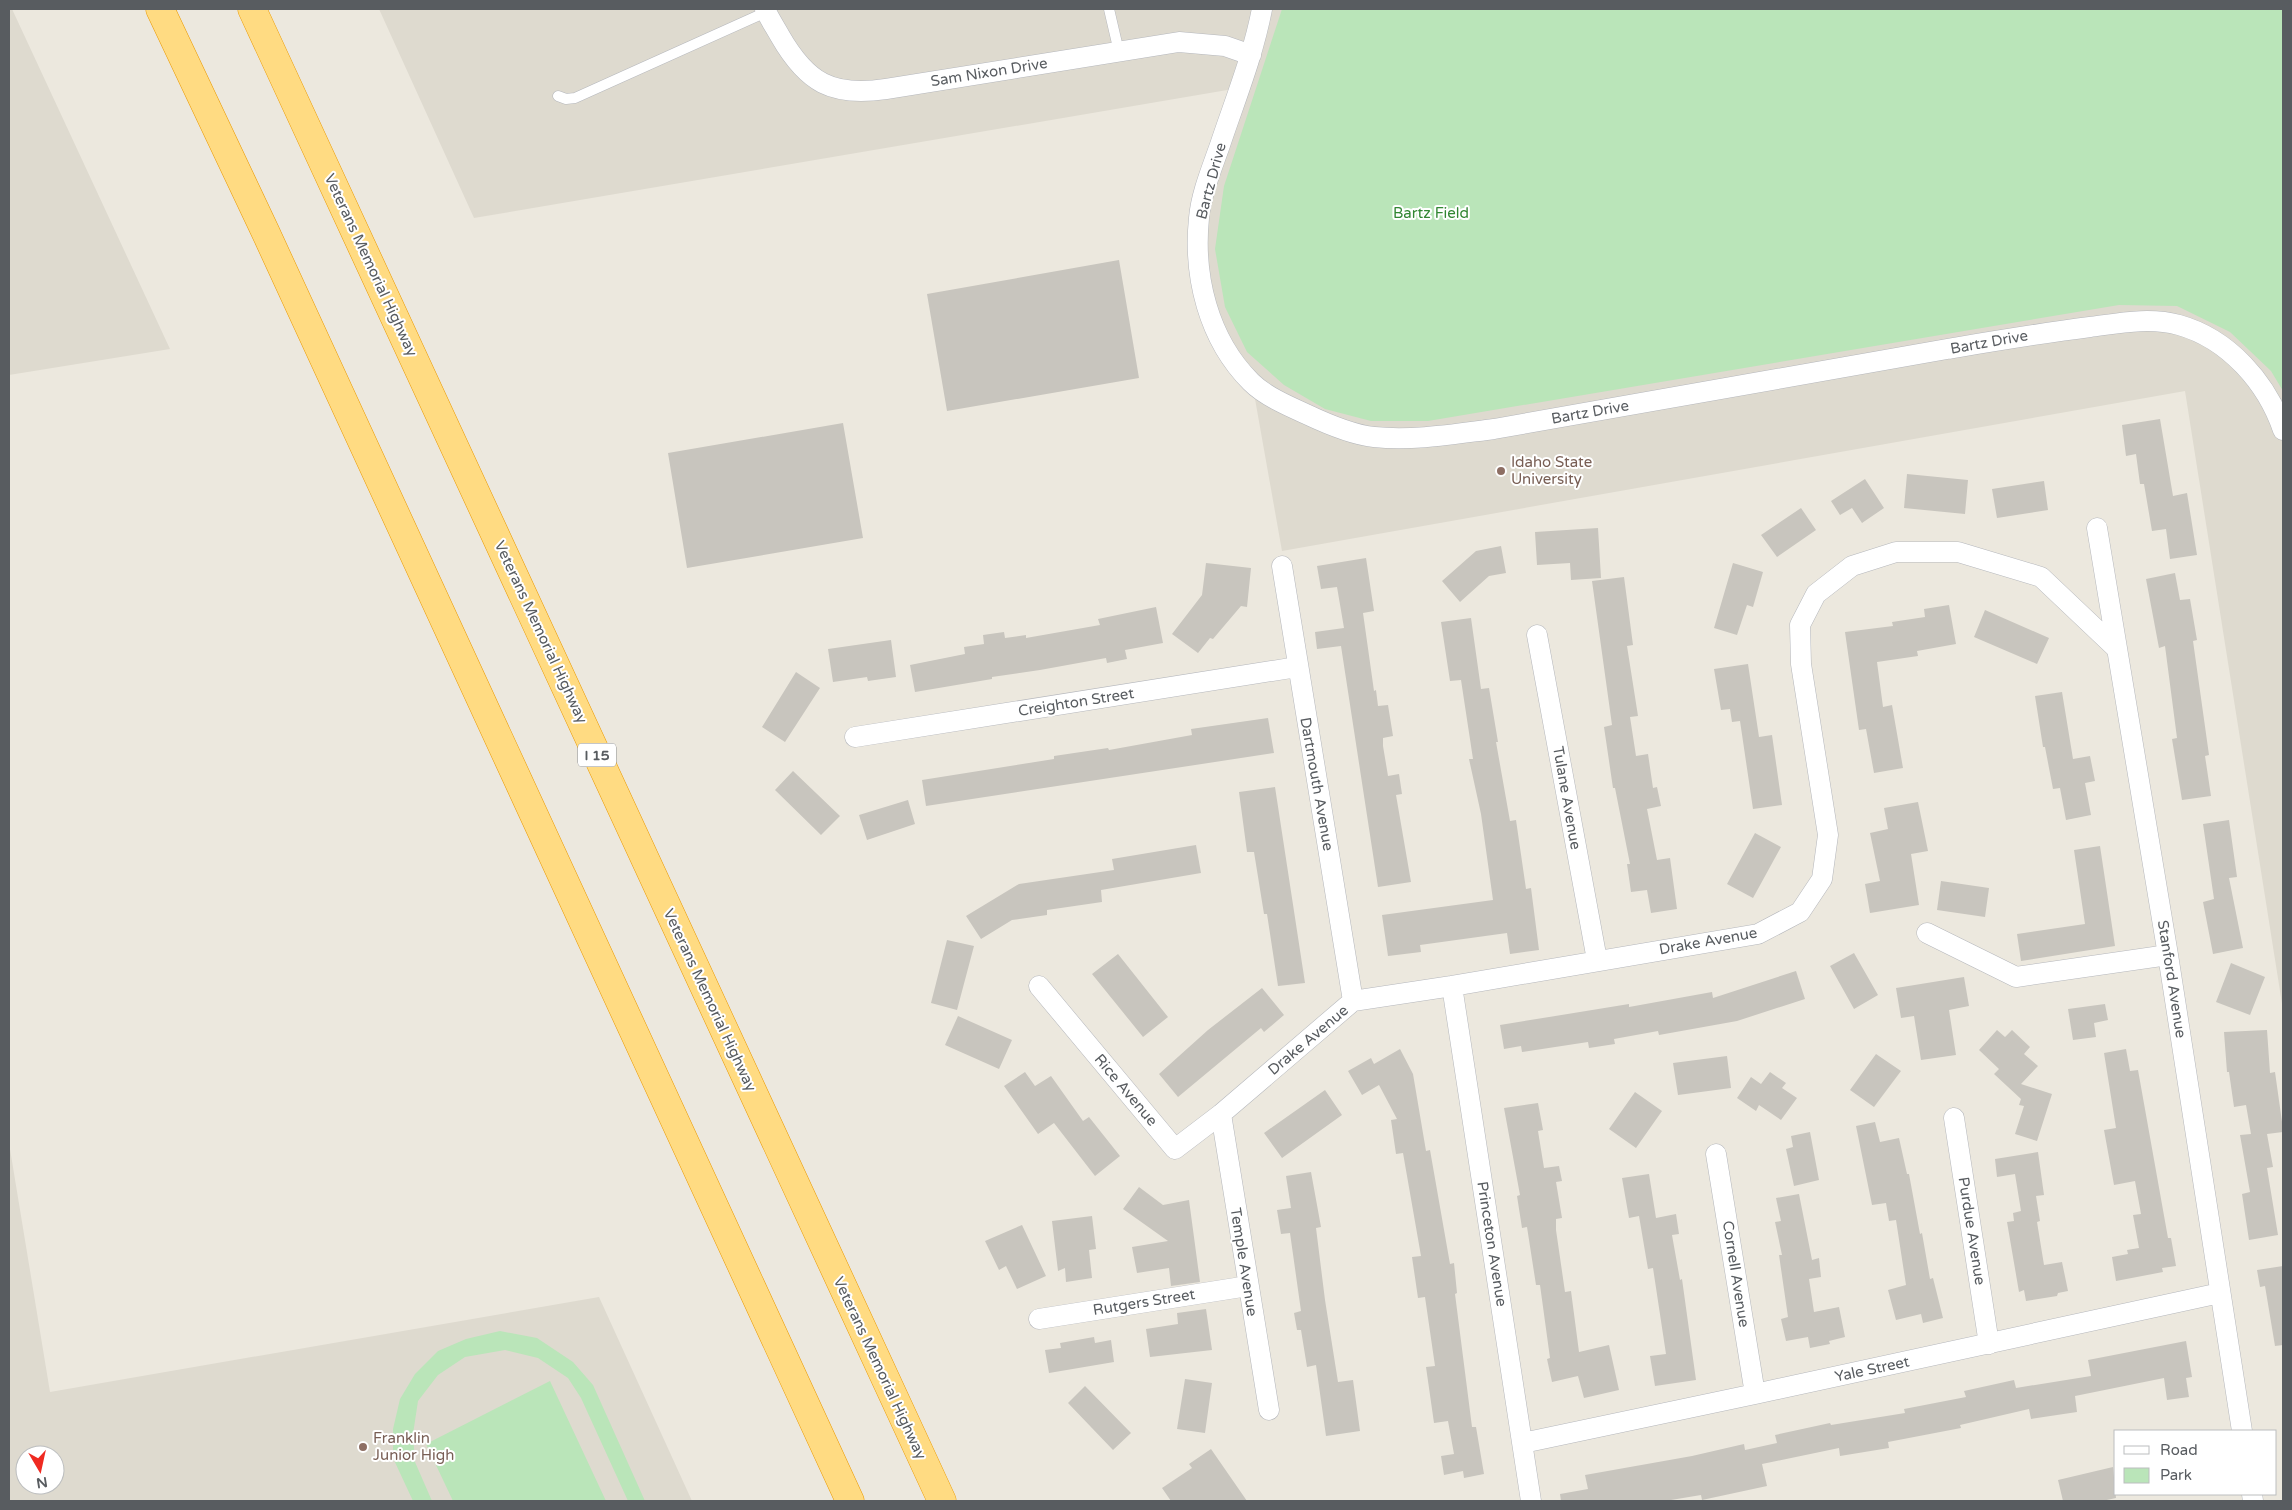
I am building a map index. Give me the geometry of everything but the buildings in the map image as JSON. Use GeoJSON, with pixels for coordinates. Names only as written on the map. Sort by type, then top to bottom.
{"type":"FeatureCollection","features":[{"type":"Feature","properties":{"kind":"highway"},"geometry":{"type":"LineString","coordinates":[[160,9],[265,231],[850,1501]]}},
{"type":"Feature","properties":{"kind":"highway","name":"Veterans Memorial Highway"},"geometry":{"type":"LineString","coordinates":[[252,9],[942,1501]]}},
{"type":"Feature","properties":{"kind":"street","name":"Bartz Drive"},"geometry":{"type":"LineString","coordinates":[[1262,9],[1251,55],[1210,173],[1203,199],[1199,216],[1198,266],[1207,307],[1223,347],[1252,382],[1286,405],[1322,422],[1372,437],[1424,438],[1494,429],[2042,333],[2140,320],[2179,325],[2211,339],[2238,360],[2261,384],[2278,414],[2283,430]]}},
{"type":"Feature","properties":{"kind":"street","name":"Sam Nixon Drive"},"geometry":{"type":"LineString","coordinates":[[765,10],[792,58],[808,75],[825,84],[845,91],[867,92],[1180,42],[1224,46],[1251,55]]}},
{"type":"Feature","properties":{"kind":"street","name":"Stanford Avenue"},"geometry":{"type":"LineString","coordinates":[[2097,528],[2168,955],[2242,1430]]}},
{"type":"Feature","properties":{"kind":"street","name":"Drake Avenue"},"geometry":{"type":"LineString","coordinates":[[1221,1114],[1353,1001],[1758,934],[1800,912],[1822,879],[1828,835],[1801,664],[1800,625],[1816,594],[1852,566],[1896,552],[1958,552],[2032,574],[2041,577],[2117,649]]}},
{"type":"Feature","properties":{"kind":"street","name":"Dartmouth Avenue"},"geometry":{"type":"LineString","coordinates":[[1282,566],[1353,1001]]}},
{"type":"Feature","properties":{"kind":"street","name":"Tulane Avenue"},"geometry":{"type":"LineString","coordinates":[[1536,635],[1596,960]]}},
{"type":"Feature","properties":{"kind":"street","name":"Creighton Street"},"geometry":{"type":"LineString","coordinates":[[855,737],[1297,666]]}},
{"type":"Feature","properties":{"kind":"street"},"geometry":{"type":"LineString","coordinates":[[1927,934],[2016,977],[2168,955]]}},
{"type":"Feature","properties":{"kind":"street","name":"Rice Avenue"},"geometry":{"type":"LineString","coordinates":[[1039,986],[1175,1149],[1221,1114]]}},
{"type":"Feature","properties":{"kind":"street","name":"Princeton Avenue"},"geometry":{"type":"LineString","coordinates":[[1452,986],[1531,1501]]}},
{"type":"Feature","properties":{"kind":"street","name":"Temple Avenue"},"geometry":{"type":"LineString","coordinates":[[1221,1114],[1269,1410]]}},
{"type":"Feature","properties":{"kind":"street","name":"Purdue Avenue"},"geometry":{"type":"LineString","coordinates":[[1954,1118],[1989,1344]]}},
{"type":"Feature","properties":{"kind":"street","name":"Cornell Avenue"},"geometry":{"type":"LineString","coordinates":[[1716,1154],[1755,1394]]}},
{"type":"Feature","properties":{"kind":"street","name":"Rutgers Street"},"geometry":{"type":"LineString","coordinates":[[1039,1319],[1248,1286]]}},
{"type":"Feature","properties":{"kind":"street","name":"Yale Street"},"geometry":{"type":"LineString","coordinates":[[1523,1443],[2220,1293]]}},
{"type":"Feature","properties":{"kind":"lane"},"geometry":{"type":"LineString","coordinates":[[1109,9],[1119,52]]}},
{"type":"Feature","properties":{"kind":"lane"},"geometry":{"type":"LineString","coordinates":[[558,96],[566,99],[576,98],[765,10]]}},
{"type":"Feature","properties":{"kind":"shaded area"},"geometry":{"type":"Polygon","coordinates":[[[9,9],[12,9],[170,349],[9,375],[9,9]]]}},
{"type":"Feature","properties":{"kind":"shaded area","name":"Idaho State University"},"geometry":{"type":"Polygon","coordinates":[[[379,9],[2283,9],[2283,1010],[2185,391],[1282,551],[1252,382],[1223,347],[1199,217],[1239,88],[474,218],[379,9]]]}},
{"type":"Feature","properties":{"kind":"shaded area","name":"Franklin Junior High"},"geometry":{"type":"Polygon","coordinates":[[[9,1143],[50,1392],[599,1297],[692,1501],[9,1501],[9,1143]]]}},
{"type":"Feature","properties":{"kind":"green space","name":"Bartz Field"},"geometry":{"type":"Polygon","coordinates":[[[1282,9],[2283,9],[2283,391],[2271,371],[2230,332],[2177,306],[2119,305],[1428,421],[1371,421],[1325,409],[1284,385],[1247,352],[1225,307],[1215,249],[1224,186],[1282,9]]]}},
{"type":"Feature","properties":{"kind":"green space"},"geometry":{"type":"Polygon","coordinates":[[[500,1331],[537,1338],[573,1362],[593,1385],[645,1501],[628,1501],[581,1398],[568,1378],[538,1358],[505,1350],[465,1357],[438,1375],[418,1401],[413,1434],[415,1462],[432,1501],[413,1501],[393,1458],[393,1429],[400,1399],[415,1374],[438,1351],[466,1339],[500,1331]]]}},
{"type":"Feature","properties":{"kind":"green space"},"geometry":{"type":"Polygon","coordinates":[[[550,1381],[606,1501],[453,1501],[426,1444],[550,1381]]]}},
{"type":"Feature","properties":{"kind":"place","name":"Idaho State University"},"geometry":{"type":"Point","coordinates":[1501,471]}},
{"type":"Feature","properties":{"kind":"place","name":"Franklin Junior High"},"geometry":{"type":"Point","coordinates":[363,1447]}}]}
